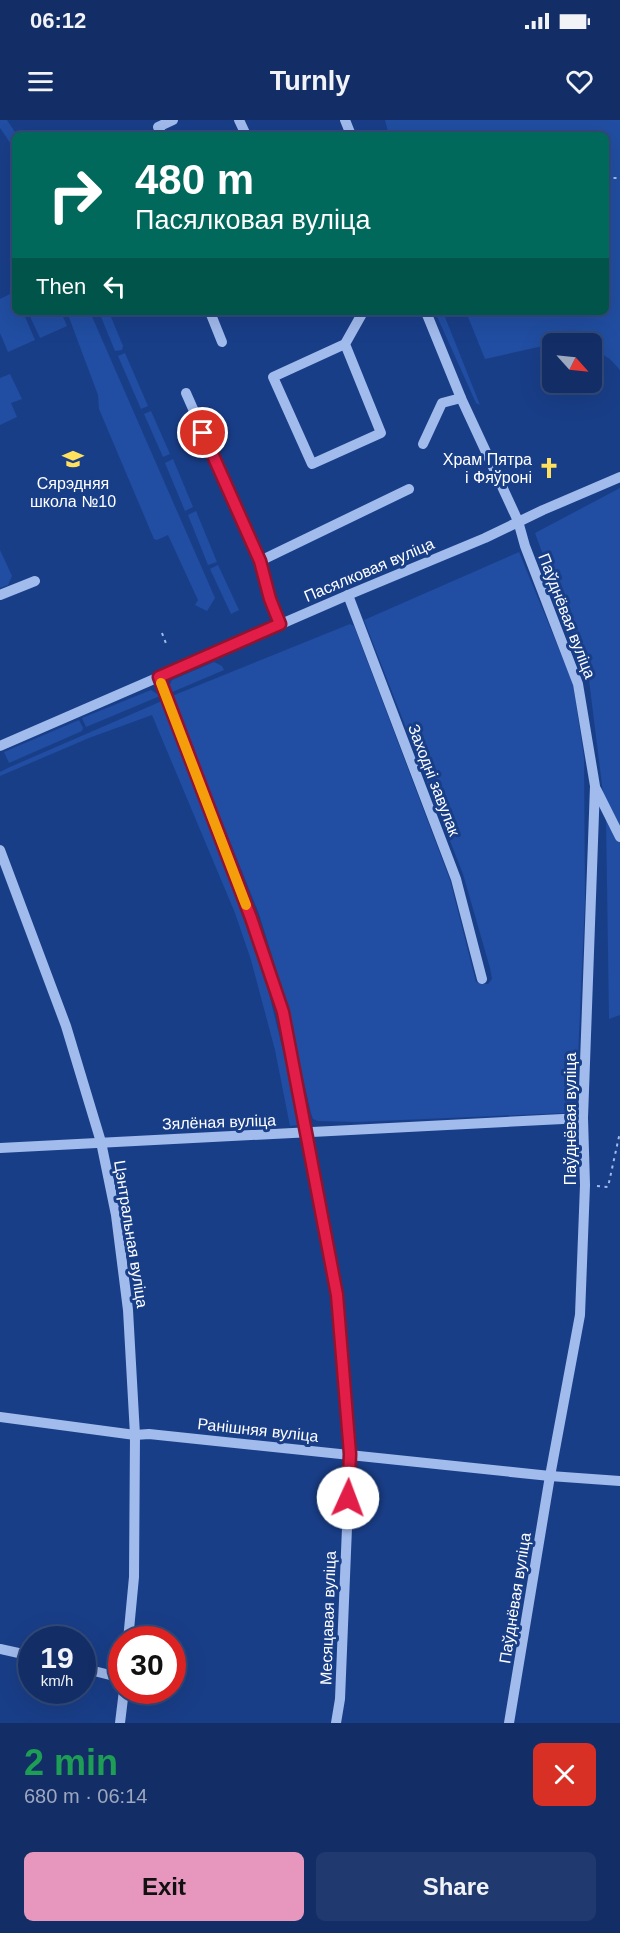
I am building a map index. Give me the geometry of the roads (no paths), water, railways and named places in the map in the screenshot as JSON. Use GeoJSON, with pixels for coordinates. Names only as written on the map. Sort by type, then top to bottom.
{"type":"FeatureCollection","features":[{"type":"Feature","properties":{"kind":"street"},"geometry":{"type":"LineString","coordinates":[[160,132],[158,127],[173,120]]}},
{"type":"Feature","properties":{"kind":"street"},"geometry":{"type":"LineString","coordinates":[[211,315],[222,342]]}},
{"type":"Feature","properties":{"kind":"street"},"geometry":{"type":"LineString","coordinates":[[345,344],[381,433],[312,464],[273,377],[345,344],[361,315]]}},
{"type":"Feature","properties":{"kind":"street","name":"Паўднёвая вуліца"},"geometry":{"type":"LineString","coordinates":[[427,315],[461,398],[518,521],[525,546],[578,684],[595,786],[583,1118],[585,1185],[580,1315],[550,1476],[509,1723]]}},
{"type":"Feature","properties":{"kind":"street"},"geometry":{"type":"LineString","coordinates":[[186,393],[260,561],[270,599],[280,624]]}},
{"type":"Feature","properties":{"kind":"street"},"geometry":{"type":"LineString","coordinates":[[423,444],[442,403],[461,398]]}},
{"type":"Feature","properties":{"kind":"street","name":"Пасялковая вуліца"},"geometry":{"type":"LineString","coordinates":[[0,746],[348,594],[484,538],[620,477]]}},
{"type":"Feature","properties":{"kind":"street"},"geometry":{"type":"LineString","coordinates":[[260,561],[409,489]]}},
{"type":"Feature","properties":{"kind":"street"},"geometry":{"type":"LineString","coordinates":[[0,595],[35,581]]}},
{"type":"Feature","properties":{"kind":"street","name":"Заходні завулак"},"geometry":{"type":"LineString","coordinates":[[348,594],[456,879],[482,979]]}},
{"type":"Feature","properties":{"kind":"street","name":"Месяцавая вуліца"},"geometry":{"type":"LineString","coordinates":[[159,677],[251,918],[283,1012],[337,1295],[350,1454],[340,1699],[336,1723]]}},
{"type":"Feature","properties":{"kind":"street"},"geometry":{"type":"LineString","coordinates":[[595,786],[620,837]]}},
{"type":"Feature","properties":{"kind":"street","name":"Цэнтральная вуліца"},"geometry":{"type":"LineString","coordinates":[[0,850],[66,1026],[101,1142],[122,1259],[133,1371],[135,1435],[135,1577],[130,1626]]}},
{"type":"Feature","properties":{"kind":"street","name":"Зялёная вуліца"},"geometry":{"type":"LineString","coordinates":[[0,1148],[583,1118]]}},
{"type":"Feature","properties":{"kind":"street","name":"Ранішняя вуліца"},"geometry":{"type":"LineString","coordinates":[[0,1417],[135,1435],[149,1434],[550,1476],[620,1481]]}},
{"type":"Feature","properties":{"kind":"street"},"geometry":{"type":"LineString","coordinates":[[0,1649],[18,1653]]}},
{"type":"Feature","properties":{"kind":"street"},"geometry":{"type":"LineString","coordinates":[[120,1723],[122,1704]]}},
{"type":"Feature","properties":{"kind":"place","name":"Сярэдняя школа №10"},"geometry":{"type":"Point","coordinates":[73,459]}},
{"type":"Feature","properties":{"kind":"place","name":"Храм Пятра і Фяўроні"},"geometry":{"type":"Point","coordinates":[549,468]}}]}
